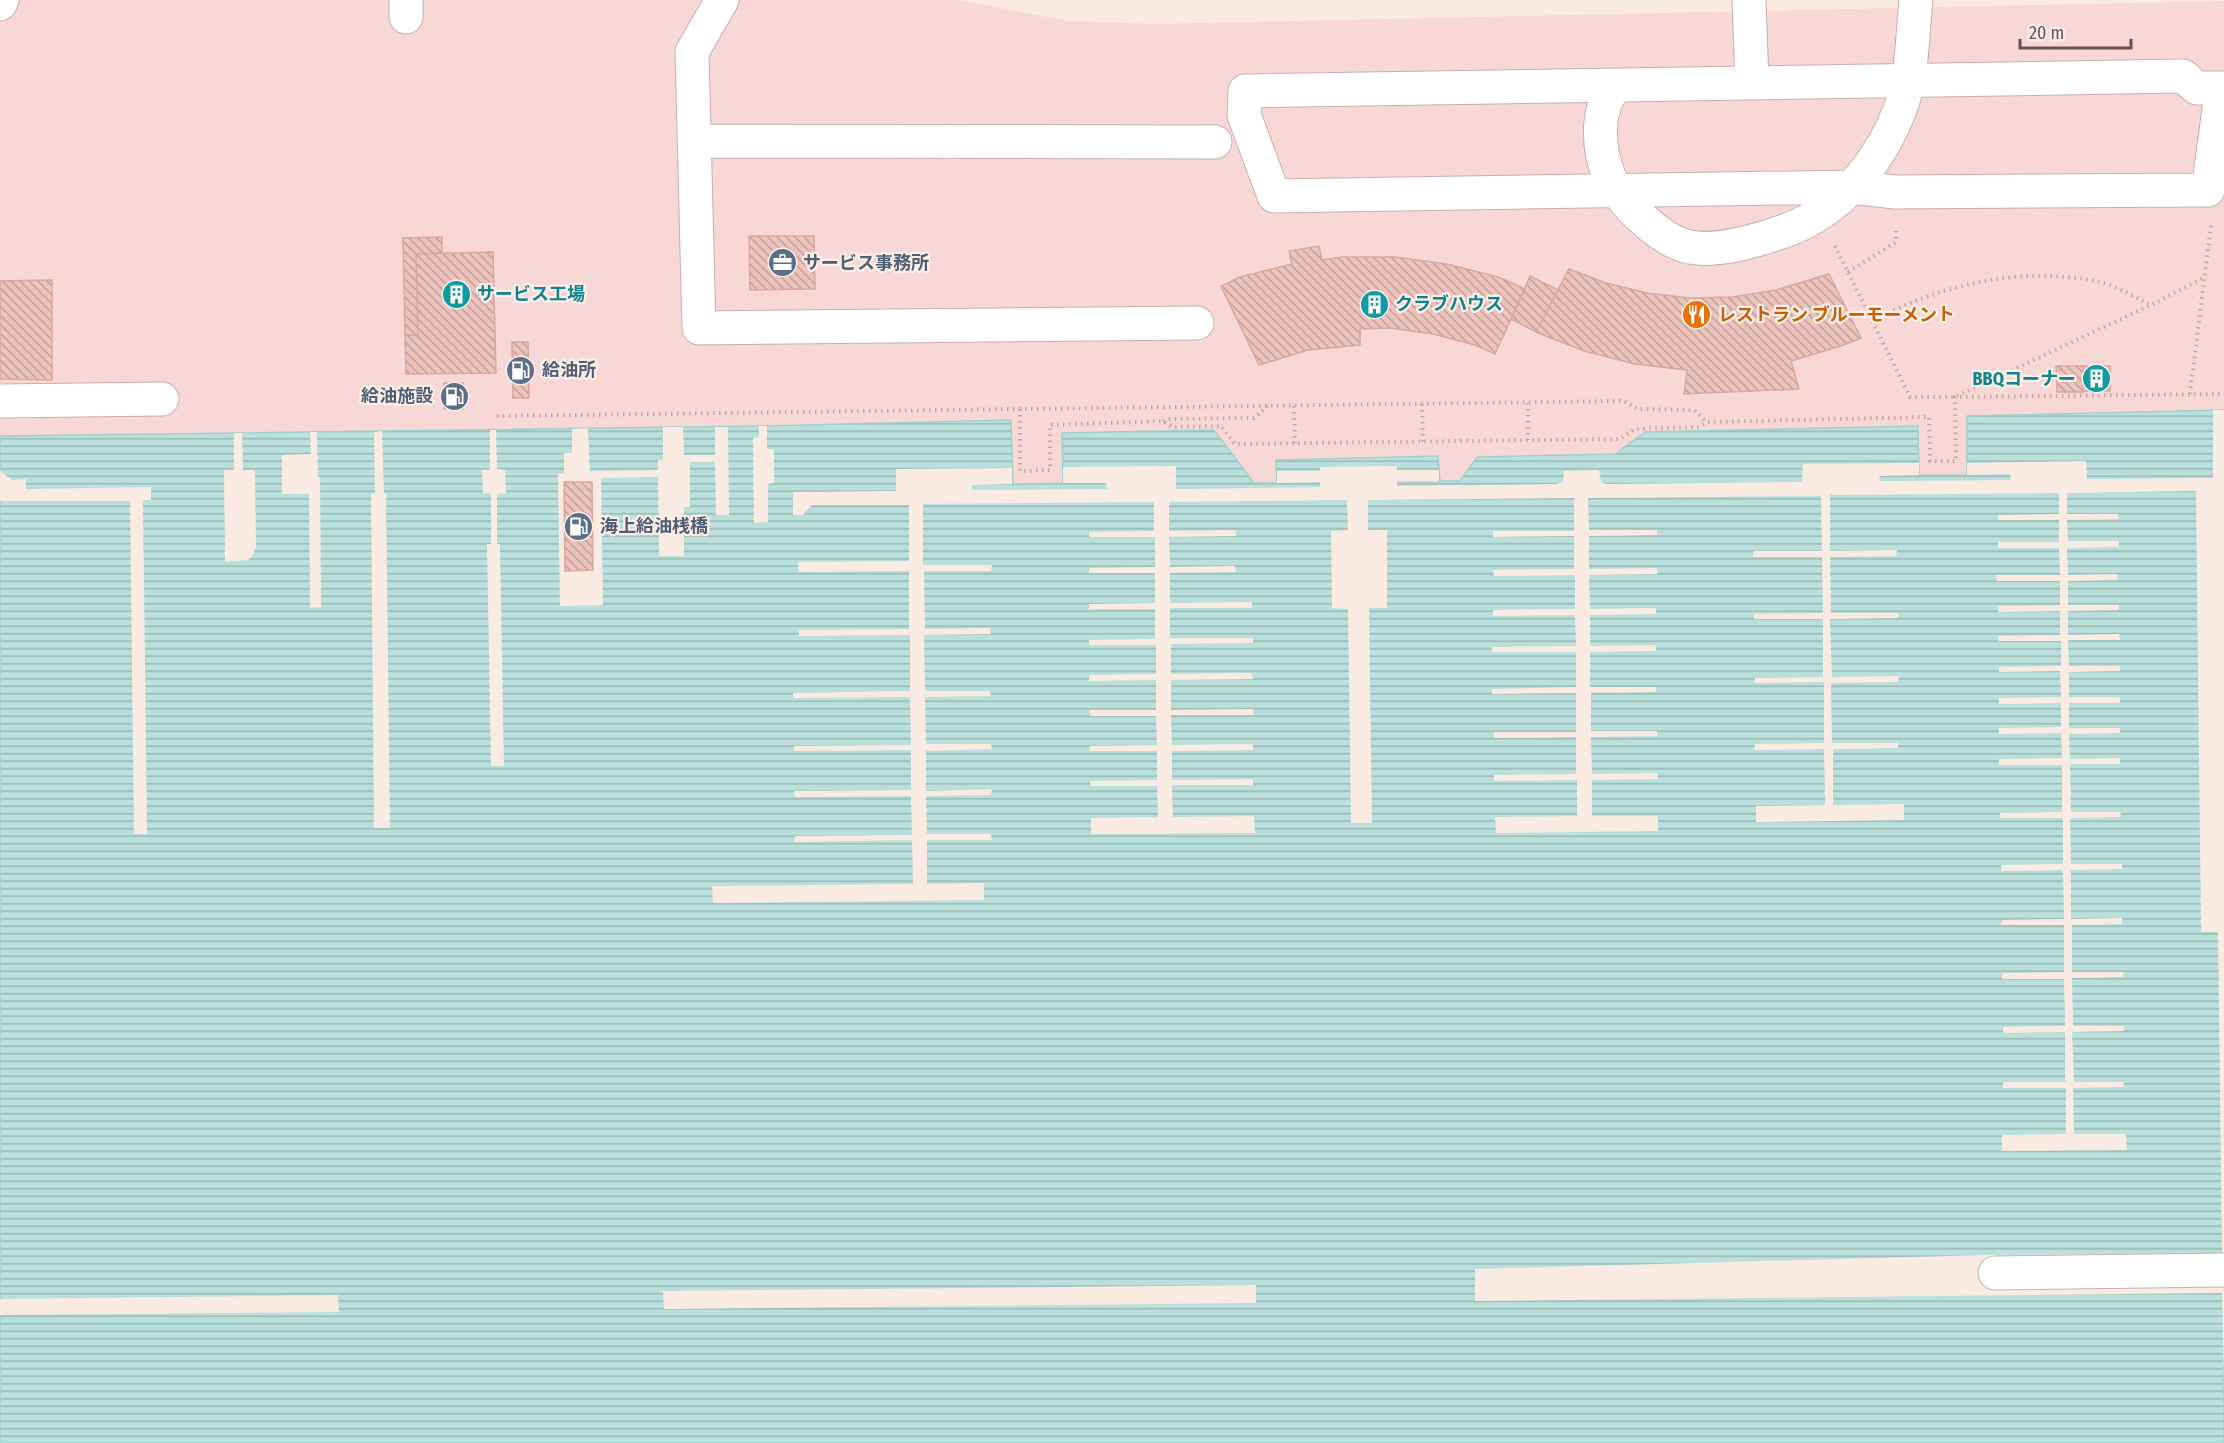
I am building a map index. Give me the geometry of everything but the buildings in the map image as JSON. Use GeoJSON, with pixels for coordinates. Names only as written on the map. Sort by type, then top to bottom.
{"type":"FeatureCollection","features":[{"type":"Feature","properties":{"kind":"lane"},"geometry":{"type":"LineString","coordinates":[[722,0],[692,52],[699,328],[1197,323]]}},
{"type":"Feature","properties":{"kind":"lane"},"geometry":{"type":"LineString","coordinates":[[1749,0],[1752,83]]}},
{"type":"Feature","properties":{"kind":"lane"},"geometry":{"type":"LineString","coordinates":[[1616,86],[1608,94],[1603,108],[1601,135],[1608,175],[1617,191],[1633,210],[1668,238],[1687,247],[1713,249],[1754,240],[1807,222],[1852,187],[1870,165],[1900,111],[1907,81],[1916,0]]}},
{"type":"Feature","properties":{"kind":"lane"},"geometry":{"type":"LineString","coordinates":[[2183,76],[2197,88],[2222,88],[2208,190],[1895,192],[1852,187],[1274,196],[1244,115],[1245,92],[1752,83],[2183,76]]}},
{"type":"Feature","properties":{"kind":"lane"},"geometry":{"type":"LineString","coordinates":[[694,141],[1215,142]]}},
{"type":"Feature","properties":{"kind":"lane"},"geometry":{"type":"LineString","coordinates":[[0,401],[162,399]]}},
{"type":"Feature","properties":{"kind":"lane"},"geometry":{"type":"LineString","coordinates":[[1995,1273],[2224,1270]]}},
{"type":"Feature","properties":{"kind":"path"},"geometry":{"type":"LineString","coordinates":[[2190,394],[2212,220],[2208,190]]}},
{"type":"Feature","properties":{"kind":"path"},"geometry":{"type":"LineString","coordinates":[[1848,272],[1896,242],[1895,192]]}},
{"type":"Feature","properties":{"kind":"path"},"geometry":{"type":"LineString","coordinates":[[1831,240],[1910,397],[2224,394]]}},
{"type":"Feature","properties":{"kind":"path"},"geometry":{"type":"LineString","coordinates":[[1872,321],[1891,311],[1956,286],[1972,282],[2022,277],[2097,281],[2123,290],[2151,305]]}},
{"type":"Feature","properties":{"kind":"path"},"geometry":{"type":"LineString","coordinates":[[1955,397],[2151,305],[2205,277]]}},
{"type":"Feature","properties":{"kind":"path"},"geometry":{"type":"LineString","coordinates":[[1163,421],[1172,427],[1221,426],[1235,444],[1620,439],[1635,429],[1699,427],[1707,422],[1929,417],[1930,461],[1956,461],[1955,397]]}},
{"type":"Feature","properties":{"kind":"path"},"geometry":{"type":"LineString","coordinates":[[497,416],[1624,401],[1638,409],[1694,410],[1707,422]]}},
{"type":"Feature","properties":{"kind":"path"},"geometry":{"type":"LineString","coordinates":[[1528,403],[1528,440]]}},
{"type":"Feature","properties":{"kind":"path"},"geometry":{"type":"LineString","coordinates":[[1422,404],[1423,442]]}},
{"type":"Feature","properties":{"kind":"path"},"geometry":{"type":"LineString","coordinates":[[1020,409],[1020,471],[1050,470],[1050,425],[1170,419],[1254,418],[1268,406]]}},
{"type":"Feature","properties":{"kind":"path"},"geometry":{"type":"LineString","coordinates":[[1294,406],[1296,443]]}},
{"type":"Feature","properties":{"kind":"shaded area"},"geometry":{"type":"Polygon","coordinates":[[[0,0],[959,0],[1068,21],[1155,24],[2224,1],[2224,410],[1967,416],[1967,475],[1919,475],[1918,426],[1646,432],[1615,454],[1477,457],[1460,481],[1439,481],[1438,456],[1277,471],[1277,483],[1254,483],[1214,430],[1062,433],[1063,483],[1012,484],[1010,420],[759,426],[0,436],[0,0]]]}},
{"type":"Feature","properties":{"kind":"water"},"geometry":{"type":"Polygon","coordinates":[[[2224,410],[2224,1443],[0,1443],[0,436],[759,426],[1011,420],[1013,484],[1063,483],[1062,433],[1214,430],[1254,483],[1277,483],[1276,460],[1438,456],[1440,481],[1460,481],[1477,457],[1615,454],[1645,432],[1918,426],[1919,475],[1967,475],[1967,416],[2224,410]]]}},
{"type":"Feature","properties":{"kind":"pier"},"geometry":{"type":"Polygon","coordinates":[[[2213,410],[2224,410],[2224,1380],[2222,1293],[1475,1301],[1475,1269],[1983,1255],[2222,1253],[2218,932],[2201,932],[2196,491],[2067,493],[2067,514],[2118,514],[2119,519],[2067,520],[2068,541],[2119,541],[2119,547],[2067,548],[2068,575],[2117,574],[2118,580],[2068,581],[2068,605],[2119,605],[2119,610],[2068,611],[2068,635],[2119,634],[2120,640],[2068,640],[2069,666],[2120,666],[2120,671],[2069,672],[2069,697],[2120,697],[2120,703],[2069,703],[2069,728],[2120,728],[2120,733],[2069,734],[2070,759],[2120,758],[2120,764],[2070,764],[2071,812],[2121,812],[2120,817],[2070,818],[2071,864],[2122,864],[2122,869],[2071,870],[2071,919],[2122,918],[2122,924],[2072,925],[2072,972],[2123,972],[2123,977],[2072,978],[2073,1026],[2124,1026],[2124,1031],[2072,1032],[2074,1082],[2124,1082],[2123,1087],[2073,1088],[2074,1134],[2126,1134],[2127,1150],[2002,1151],[2002,1135],[2066,1134],[2066,1088],[2003,1088],[2003,1082],[2065,1082],[2065,1032],[2003,1033],[2003,1027],[2065,1026],[2064,979],[2002,979],[2002,973],[2064,972],[2064,925],[2001,925],[2002,920],[2064,919],[2063,870],[2001,871],[2001,865],[2063,864],[2063,818],[2000,818],[2000,813],[2062,812],[2062,765],[1999,765],[1999,759],[2062,758],[2061,733],[1999,734],[1999,728],[2061,727],[2061,703],[1999,704],[1999,698],[2061,697],[2060,671],[1999,672],[1999,667],[2061,666],[2061,641],[1999,641],[1998,636],[2060,635],[2060,611],[1998,612],[1999,606],[2060,605],[2060,581],[1997,581],[1996,575],[2060,575],[2059,548],[1998,548],[1998,542],[2059,542],[2059,520],[1998,520],[1998,515],[2059,514],[2059,493],[1830,495],[1830,551],[1897,550],[1896,556],[1830,557],[1831,613],[1898,613],[1898,618],[1830,619],[1832,677],[1899,676],[1898,682],[1831,683],[1832,743],[1898,743],[1898,748],[1833,749],[1833,805],[1904,804],[1904,820],[1756,822],[1756,806],[1825,805],[1824,749],[1754,750],[1755,744],[1824,743],[1824,682],[1755,683],[1755,678],[1823,677],[1823,619],[1754,619],[1754,614],[1823,613],[1822,557],[1753,557],[1753,551],[1822,551],[1821,496],[1588,498],[1589,530],[1657,530],[1657,535],[1589,536],[1589,569],[1657,568],[1657,574],[1589,575],[1590,609],[1656,608],[1656,614],[1590,615],[1590,646],[1656,645],[1656,651],[1590,652],[1590,687],[1656,687],[1656,692],[1591,693],[1591,731],[1657,731],[1657,736],[1591,737],[1592,774],[1657,773],[1658,779],[1592,780],[1592,816],[1658,816],[1658,831],[1496,833],[1495,817],[1577,816],[1577,780],[1494,781],[1494,775],[1576,774],[1576,737],[1494,738],[1494,732],[1576,732],[1576,693],[1492,694],[1492,689],[1576,687],[1576,652],[1492,652],[1492,647],[1576,646],[1575,615],[1493,616],[1493,610],[1575,609],[1575,575],[1494,576],[1493,570],[1574,569],[1574,536],[1493,537],[1493,531],[1574,531],[1574,498],[1368,500],[1368,530],[1387,530],[1387,608],[1369,608],[1372,823],[1351,823],[1348,609],[1332,608],[1331,531],[1348,530],[1347,500],[1169,502],[1169,531],[1236,530],[1236,536],[1169,537],[1170,567],[1235,566],[1236,572],[1170,573],[1170,603],[1252,602],[1252,608],[1170,608],[1170,638],[1253,638],[1253,643],[1171,644],[1171,674],[1252,673],[1253,679],[1171,680],[1171,710],[1254,709],[1253,715],[1171,715],[1172,745],[1253,744],[1253,750],[1172,751],[1172,780],[1253,779],[1253,785],[1172,785],[1173,817],[1254,816],[1255,833],[1091,834],[1091,818],[1158,817],[1157,786],[1090,786],[1090,781],[1157,780],[1157,751],[1089,751],[1090,746],[1157,745],[1156,716],[1090,716],[1090,710],[1156,710],[1156,680],[1089,681],[1089,675],[1156,674],[1156,645],[1089,645],[1089,640],[1155,639],[1155,609],[1089,609],[1089,604],[1155,603],[1155,573],[1089,573],[1089,568],[1155,567],[1155,537],[1089,537],[1089,532],[1154,531],[1154,502],[923,504],[923,565],[992,565],[991,571],[924,571],[925,629],[990,628],[991,634],[924,635],[925,691],[990,691],[991,696],[925,697],[926,744],[991,744],[992,749],[926,751],[926,791],[992,789],[991,795],[926,796],[927,834],[991,834],[992,840],[927,840],[927,884],[984,883],[984,900],[713,903],[712,886],[913,884],[912,840],[794,842],[795,836],[912,835],[911,796],[795,797],[794,791],[911,790],[911,750],[794,751],[794,746],[911,745],[910,697],[793,698],[793,693],[910,691],[910,635],[799,636],[799,630],[909,629],[909,571],[799,572],[798,562],[909,561],[909,505],[812,505],[803,515],[793,515],[793,492],[896,491],[896,469],[1012,468],[1012,484],[972,485],[972,490],[1107,489],[1106,483],[1063,483],[1063,467],[1176,466],[1176,489],[1320,487],[1320,482],[1277,483],[1277,471],[1320,471],[1320,467],[1397,466],[1397,470],[1439,470],[1439,481],[1397,481],[1397,486],[1557,484],[1563,481],[1564,471],[1599,470],[1601,482],[1606,484],[1802,482],[1803,464],[1919,463],[1919,475],[1880,476],[1879,481],[2011,480],[2010,474],[1967,475],[1967,463],[2086,461],[2087,479],[2213,478],[2213,410]]]}},
{"type":"Feature","properties":{"kind":"pier"},"geometry":{"type":"Polygon","coordinates":[[[759,426],[767,426],[767,449],[774,449],[774,483],[768,484],[768,522],[754,523],[753,438],[759,437],[759,426]]]}},
{"type":"Feature","properties":{"kind":"pier"},"geometry":{"type":"Polygon","coordinates":[[[663,427],[683,427],[684,455],[715,455],[715,427],[728,427],[729,515],[716,515],[715,462],[690,462],[690,507],[684,507],[684,556],[659,556],[658,477],[601,478],[603,605],[560,606],[558,474],[564,473],[564,453],[572,453],[572,429],[588,428],[590,473],[593,471],[658,470],[658,460],[663,460],[663,427]]]}},
{"type":"Feature","properties":{"kind":"pier"},"geometry":{"type":"Polygon","coordinates":[[[490,430],[496,430],[497,469],[505,470],[506,493],[497,494],[504,766],[491,766],[487,544],[491,544],[491,494],[483,493],[482,470],[490,470],[490,430]]]}},
{"type":"Feature","properties":{"kind":"pier"},"geometry":{"type":"Polygon","coordinates":[[[382,431],[384,493],[386,494],[390,828],[374,828],[371,494],[375,493],[374,432],[382,431]]]}},
{"type":"Feature","properties":{"kind":"pier"},"geometry":{"type":"Polygon","coordinates":[[[310,432],[317,432],[318,477],[320,477],[321,607],[310,608],[309,494],[282,494],[282,455],[311,454],[310,432]]]}},
{"type":"Feature","properties":{"kind":"pier"},"geometry":{"type":"Polygon","coordinates":[[[234,433],[242,433],[243,470],[255,470],[256,547],[248,560],[225,562],[224,470],[234,470],[234,433]]]}},
{"type":"Feature","properties":{"kind":"pier"},"geometry":{"type":"Polygon","coordinates":[[[0,471],[12,480],[26,479],[26,489],[151,487],[151,500],[143,500],[147,834],[134,834],[130,501],[0,501],[0,471]]]}},
{"type":"Feature","properties":{"kind":"pier"},"geometry":{"type":"Polygon","coordinates":[[[1256,1285],[1256,1303],[664,1309],[663,1291],[1256,1285]]]}},
{"type":"Feature","properties":{"kind":"pier"},"geometry":{"type":"Polygon","coordinates":[[[338,1295],[339,1312],[0,1315],[0,1299],[338,1295]]]}},
{"type":"Feature","properties":{"kind":"place","name":"サービス事務所"},"geometry":{"type":"Point","coordinates":[782,263]}},
{"type":"Feature","properties":{"kind":"place","name":"サービス工場"},"geometry":{"type":"Point","coordinates":[456,294]}},
{"type":"Feature","properties":{"kind":"place","name":"クラブハウス"},"geometry":{"type":"Point","coordinates":[1374,304]}},
{"type":"Feature","properties":{"kind":"place","name":"レストラン ブルーモーメント"},"geometry":{"type":"Point","coordinates":[1697,315]}},
{"type":"Feature","properties":{"kind":"place","name":"給油所"},"geometry":{"type":"Point","coordinates":[521,370]}},
{"type":"Feature","properties":{"kind":"place","name":"BBQコーナー"},"geometry":{"type":"Point","coordinates":[2097,379]}},
{"type":"Feature","properties":{"kind":"place","name":"給油施設"},"geometry":{"type":"Point","coordinates":[454,396]}},
{"type":"Feature","properties":{"kind":"place","name":"海上給油桟橋"},"geometry":{"type":"Point","coordinates":[579,526]}}]}
